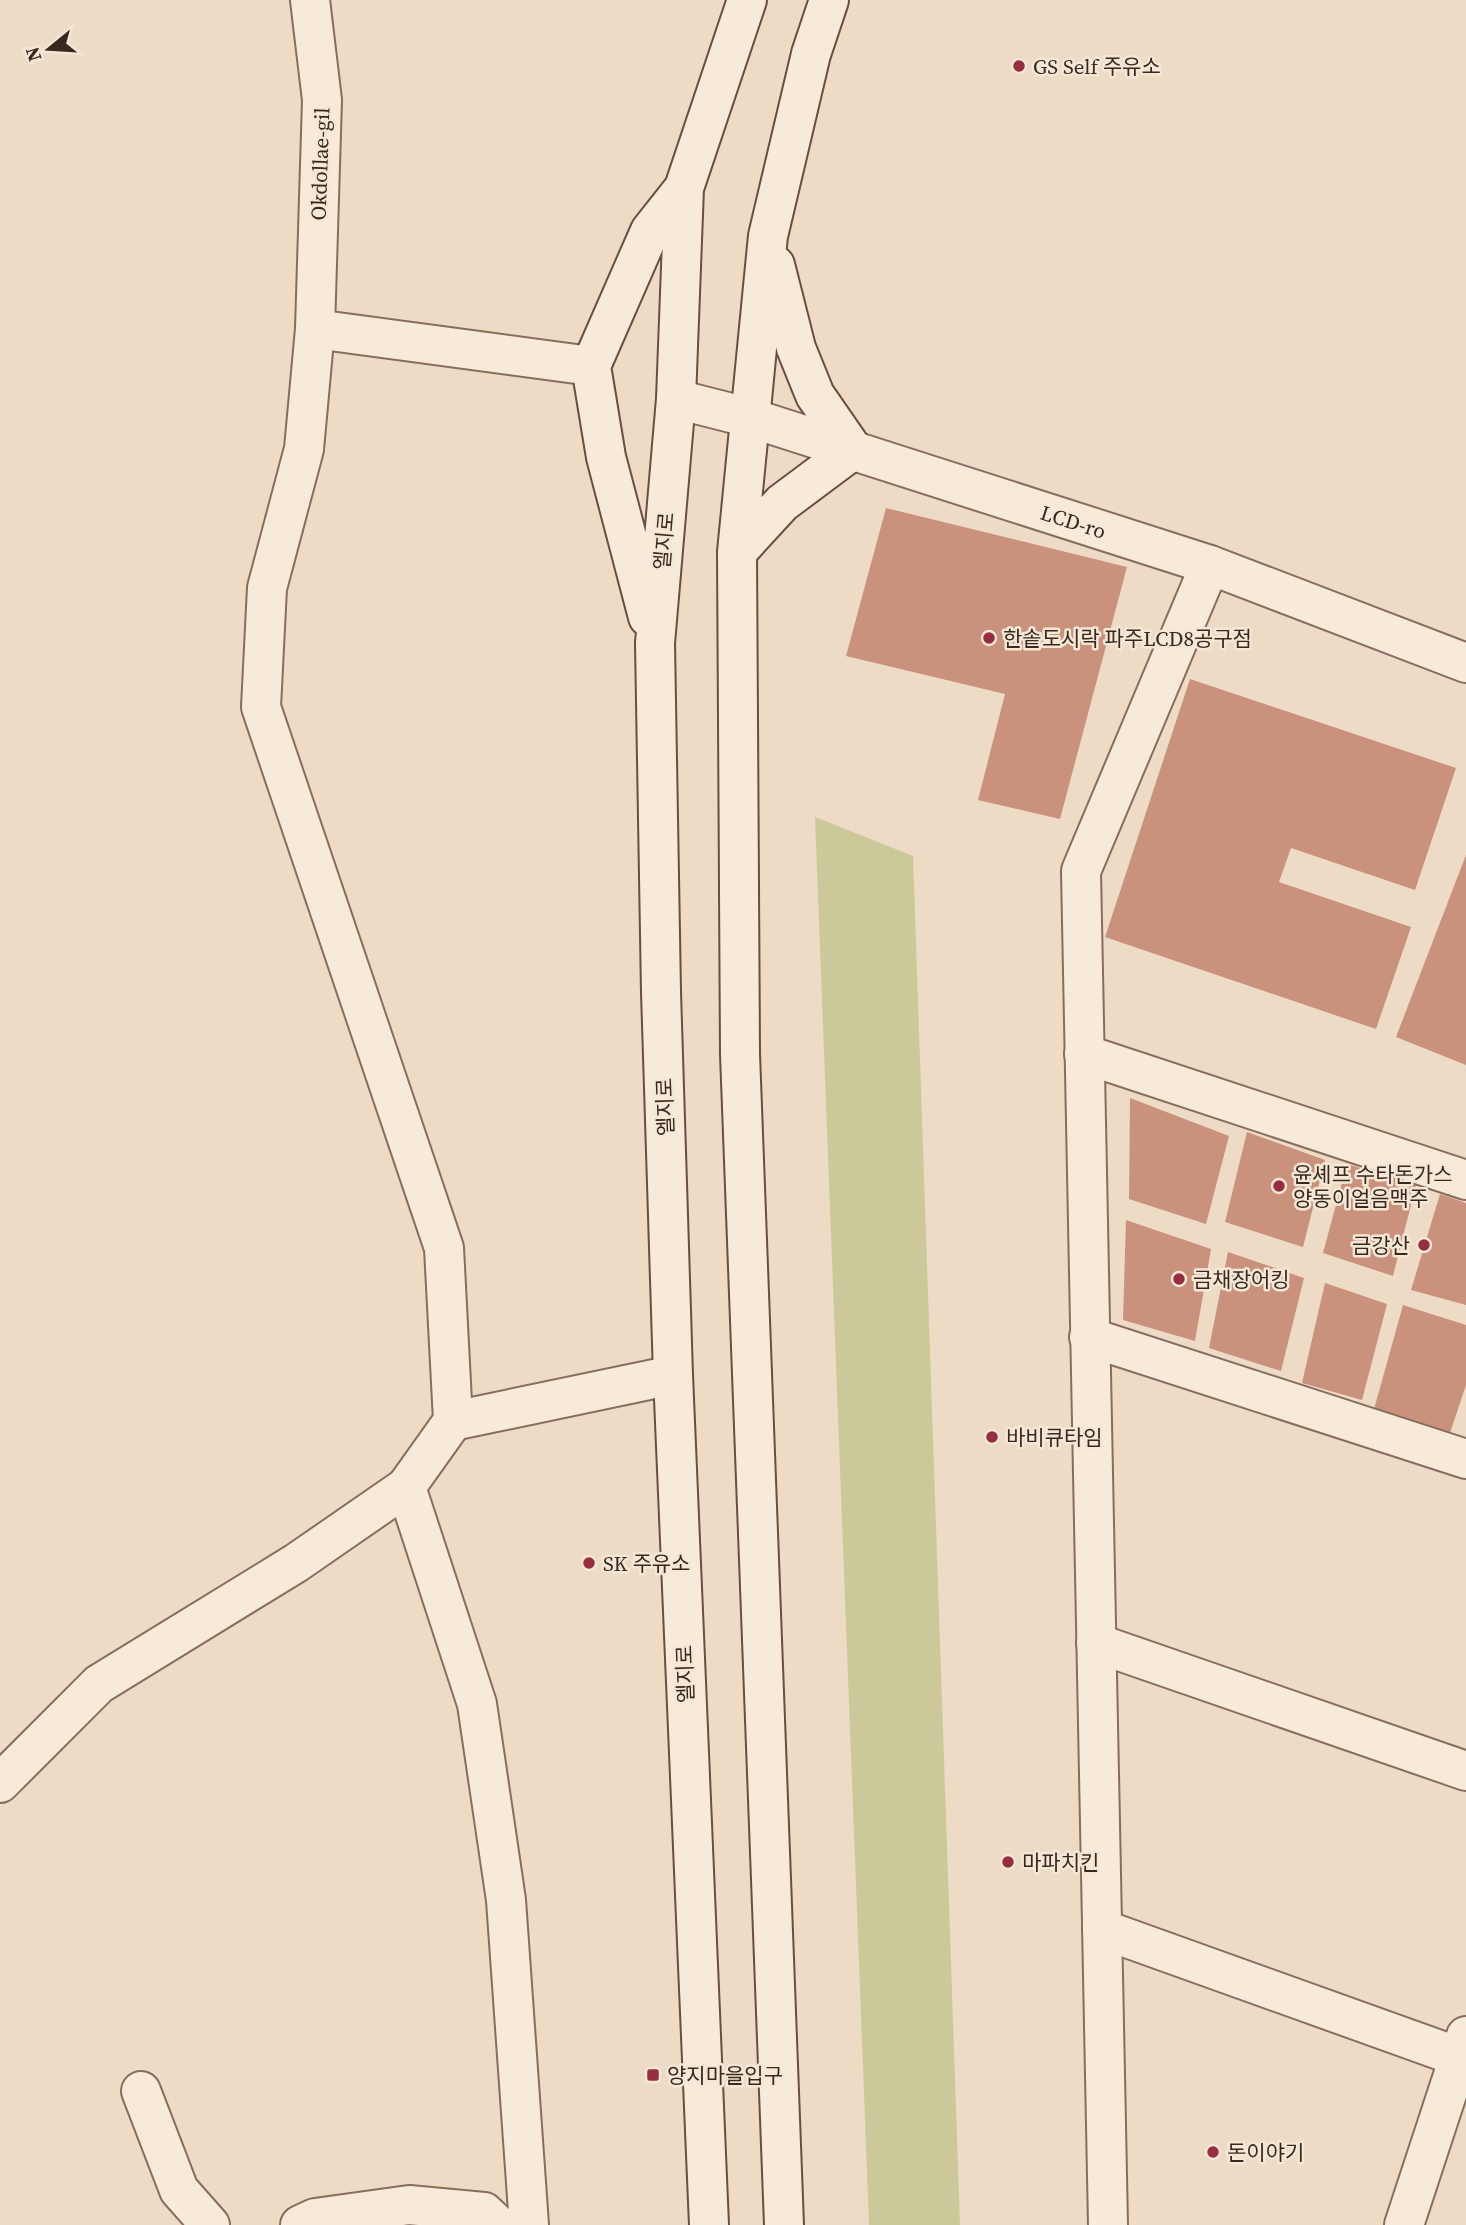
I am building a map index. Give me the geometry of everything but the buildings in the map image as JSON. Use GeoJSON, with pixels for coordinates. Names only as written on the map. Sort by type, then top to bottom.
{"type":"FeatureCollection","features":[{"type":"Feature","properties":{"kind":"street","name":"Okdollae-gil"},"geometry":{"type":"LineString","coordinates":[[310,0],[323,100],[315,329],[304,449],[267,587],[261,707],[443,1248],[453,1420]]}},
{"type":"Feature","properties":{"kind":"street","name":"엘지로"},"geometry":{"type":"LineString","coordinates":[[709,2225],[673,1375],[661,992],[655,643],[676,399],[684,188],[747,0]]}},
{"type":"Feature","properties":{"kind":"street"},"geometry":{"type":"LineString","coordinates":[[784,2225],[740,1054],[737,552],[768,236],[811,54],[829,0]]}},
{"type":"Feature","properties":{"kind":"street"},"geometry":{"type":"LineString","coordinates":[[655,643],[606,457],[591,366],[650,231],[684,188]]}},
{"type":"Feature","properties":{"kind":"street"},"geometry":{"type":"LineString","coordinates":[[737,552],[782,503],[853,450],[815,395],[796,348],[768,236]]}},
{"type":"Feature","properties":{"kind":"street"},"geometry":{"type":"LineString","coordinates":[[315,329],[591,366]]}},
{"type":"Feature","properties":{"kind":"street","name":"LCD-ro"},"geometry":{"type":"LineString","coordinates":[[676,399],[751,418],[1210,565],[1466,663]]}},
{"type":"Feature","properties":{"kind":"street"},"geometry":{"type":"LineString","coordinates":[[1111,2224],[1102,1930],[1081,871],[1210,565]]}},
{"type":"Feature","properties":{"kind":"street"},"geometry":{"type":"LineString","coordinates":[[1084,1054],[1466,1180]]}},
{"type":"Feature","properties":{"kind":"street"},"geometry":{"type":"LineString","coordinates":[[1090,1337],[1465,1454]]}},
{"type":"Feature","properties":{"kind":"street"},"geometry":{"type":"LineString","coordinates":[[0,1783],[99,1684],[296,1563],[406,1487],[453,1420],[673,1375]]}},
{"type":"Feature","properties":{"kind":"street"},"geometry":{"type":"LineString","coordinates":[[406,1487],[477,1704],[506,1900],[529,2225]]}},
{"type":"Feature","properties":{"kind":"street"},"geometry":{"type":"LineString","coordinates":[[1096,1643],[1466,1771]]}},
{"type":"Feature","properties":{"kind":"street"},"geometry":{"type":"LineString","coordinates":[[1102,1930],[1463,2046],[1404,2225]]}},
{"type":"Feature","properties":{"kind":"street"},"geometry":{"type":"LineString","coordinates":[[141,2091],[179,2190],[210,2225]]}},
{"type":"Feature","properties":{"kind":"street"},"geometry":{"type":"LineString","coordinates":[[300,2225],[316,2218],[409,2205],[484,2212],[498,2225]]}},
{"type":"Feature","properties":{"kind":"shaded area"},"geometry":{"type":"Polygon","coordinates":[[[815,817],[913,856],[960,2225],[869,2225],[815,817]]]}},
{"type":"Feature","properties":{"kind":"place","name":"GS Self 주유소"},"geometry":{"type":"Point","coordinates":[1019,66]}},
{"type":"Feature","properties":{"kind":"place","name":"한솥도시락 파주LCD8공구점"},"geometry":{"type":"Point","coordinates":[989,638]}},
{"type":"Feature","properties":{"kind":"place","name":"윤셰프 수타돈가스 양동이얼음맥주"},"geometry":{"type":"Point","coordinates":[1279,1186]}},
{"type":"Feature","properties":{"kind":"place","name":"금강산"},"geometry":{"type":"Point","coordinates":[1424,1245]}},
{"type":"Feature","properties":{"kind":"place","name":"금채장어킹"},"geometry":{"type":"Point","coordinates":[1179,1279]}},
{"type":"Feature","properties":{"kind":"place","name":"바비큐타임"},"geometry":{"type":"Point","coordinates":[992,1437]}},
{"type":"Feature","properties":{"kind":"place","name":"SK 주유소"},"geometry":{"type":"Point","coordinates":[589,1563]}},
{"type":"Feature","properties":{"kind":"place","name":"마파치킨"},"geometry":{"type":"Point","coordinates":[1008,1862]}},
{"type":"Feature","properties":{"kind":"place","name":"양지마을입구"},"geometry":{"type":"Point","coordinates":[653,2075]}},
{"type":"Feature","properties":{"kind":"place","name":"돈이야기"},"geometry":{"type":"Point","coordinates":[1213,2152]}}]}
